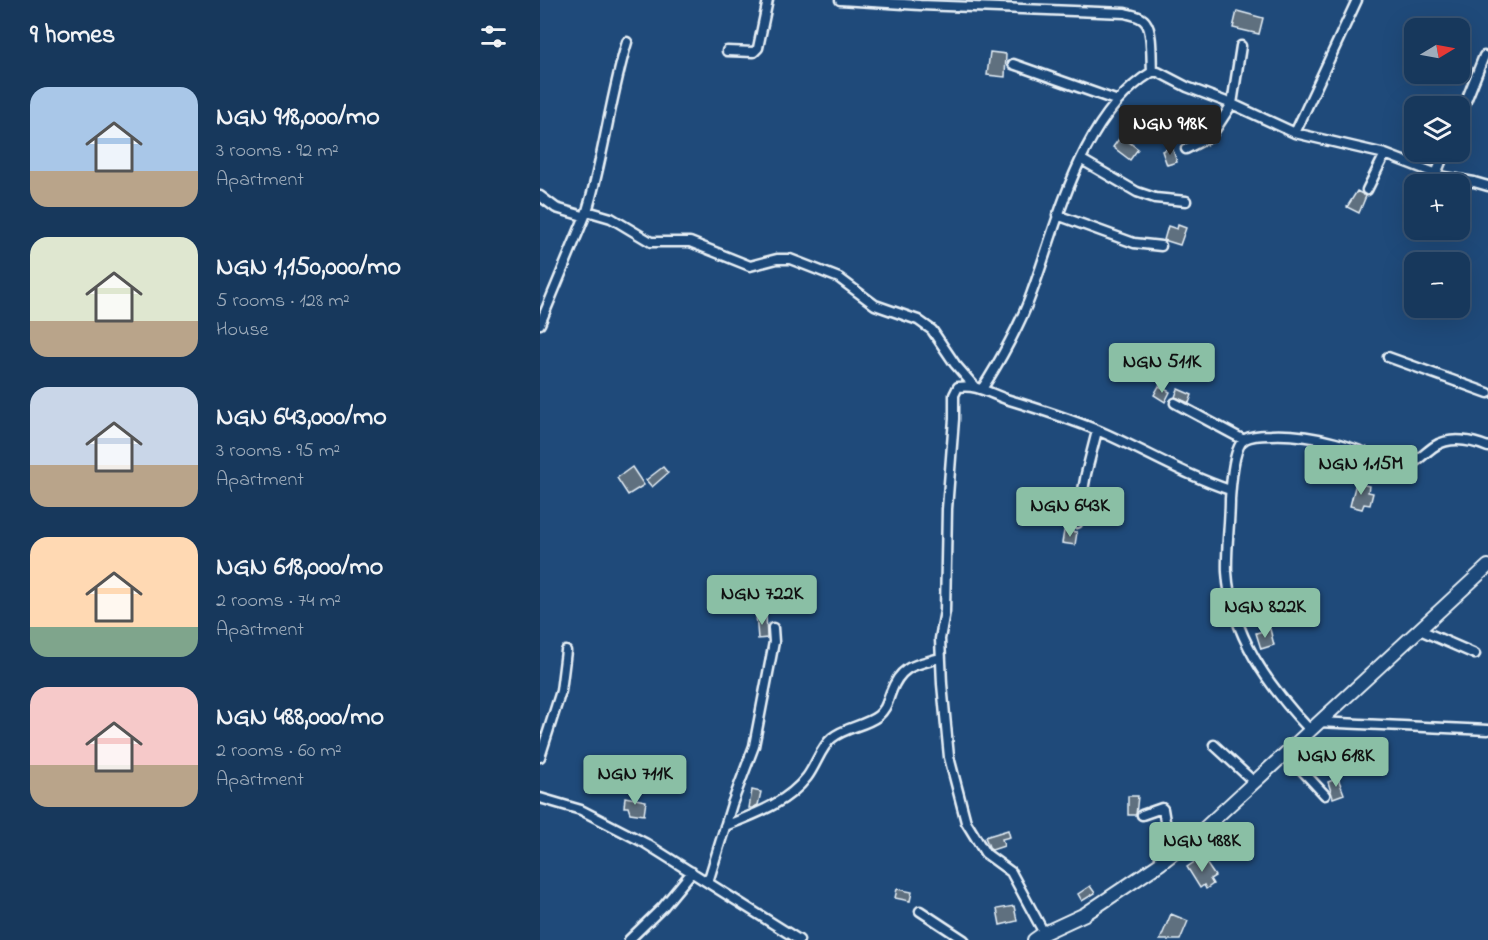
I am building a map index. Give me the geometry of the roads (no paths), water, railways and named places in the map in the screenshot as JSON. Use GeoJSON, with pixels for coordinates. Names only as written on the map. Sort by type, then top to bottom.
{"type":"FeatureCollection","features":[{"type":"Feature","properties":{"kind":"street"},"geometry":{"type":"LineString","coordinates":[[727,51],[754,52],[758,48],[768,0]]}},
{"type":"Feature","properties":{"kind":"street"},"geometry":{"type":"LineString","coordinates":[[840,0],[1125,13],[1137,16],[1147,24],[1150,35],[1152,72]]}},
{"type":"Feature","properties":{"kind":"street"},"geometry":{"type":"LineString","coordinates":[[1295,133],[1358,0]]}},
{"type":"Feature","properties":{"kind":"street"},"geometry":{"type":"LineString","coordinates":[[540,324],[585,214],[595,183],[615,79],[627,42]]}},
{"type":"Feature","properties":{"kind":"street"},"geometry":{"type":"LineString","coordinates":[[1186,149],[1211,136],[1232,104],[1241,46]]}},
{"type":"Feature","properties":{"kind":"street"},"geometry":{"type":"LineString","coordinates":[[1468,96],[1484,56]]}},
{"type":"Feature","properties":{"kind":"street"},"geometry":{"type":"LineString","coordinates":[[1013,64],[1118,101]]}},
{"type":"Feature","properties":{"kind":"street"},"geometry":{"type":"LineString","coordinates":[[978,387],[1032,294],[1057,215],[1086,146],[1118,101],[1152,72],[1158,72],[1187,87],[1232,104],[1295,133],[1385,154],[1436,174],[1441,162]]}},
{"type":"Feature","properties":{"kind":"street"},"geometry":{"type":"LineString","coordinates":[[1367,190],[1385,154]]}},
{"type":"Feature","properties":{"kind":"street"},"geometry":{"type":"LineString","coordinates":[[1082,160],[1137,192],[1155,198],[1186,201]]}},
{"type":"Feature","properties":{"kind":"street"},"geometry":{"type":"LineString","coordinates":[[1470,182],[1488,186]]}},
{"type":"Feature","properties":{"kind":"street"},"geometry":{"type":"LineString","coordinates":[[540,196],[556,208],[611,218],[651,242],[690,242],[750,266],[777,259],[790,259],[839,279],[875,305],[918,320],[932,330],[955,364],[978,387],[1097,430],[1208,483],[1230,490]]}},
{"type":"Feature","properties":{"kind":"street"},"geometry":{"type":"LineString","coordinates":[[1057,215],[1134,243],[1161,246]]}},
{"type":"Feature","properties":{"kind":"street"},"geometry":{"type":"LineString","coordinates":[[1388,357],[1488,393]]}},
{"type":"Feature","properties":{"kind":"street"},"geometry":{"type":"LineString","coordinates":[[978,387],[958,387],[954,394],[947,508],[945,611],[940,639],[949,757],[966,822],[985,853],[1011,872],[1039,937],[1085,914],[1161,863],[1196,836],[1488,566]]}},
{"type":"Feature","properties":{"kind":"street"},"geometry":{"type":"LineString","coordinates":[[1174,403],[1244,440]]}},
{"type":"Feature","properties":{"kind":"street"},"geometry":{"type":"LineString","coordinates":[[1077,524],[1097,430]]}},
{"type":"Feature","properties":{"kind":"street"},"geometry":{"type":"LineString","coordinates":[[1488,447],[1469,440],[1443,443],[1411,465],[1403,467],[1345,445],[1294,434],[1258,435],[1244,440],[1237,447],[1230,490],[1227,572],[1231,606],[1257,664],[1292,711],[1314,726],[1488,730]]}},
{"type":"Feature","properties":{"kind":"street"},"geometry":{"type":"LineString","coordinates":[[708,882],[725,826],[754,746],[774,642],[773,628]]}},
{"type":"Feature","properties":{"kind":"street"},"geometry":{"type":"LineString","coordinates":[[1419,630],[1475,654]]}},
{"type":"Feature","properties":{"kind":"street"},"geometry":{"type":"LineString","coordinates":[[540,757],[561,691],[566,651]]}},
{"type":"Feature","properties":{"kind":"street"},"geometry":{"type":"LineString","coordinates":[[725,826],[771,807],[790,795],[807,778],[831,738],[878,716],[889,704],[894,685],[907,667],[940,658]]}},
{"type":"Feature","properties":{"kind":"street"},"geometry":{"type":"LineString","coordinates":[[1214,745],[1253,781]]}},
{"type":"Feature","properties":{"kind":"street"},"geometry":{"type":"LineString","coordinates":[[1285,752],[1325,795]]}},
{"type":"Feature","properties":{"kind":"street"},"geometry":{"type":"LineString","coordinates":[[540,798],[580,810],[645,843],[799,940]]}},
{"type":"Feature","properties":{"kind":"street"},"geometry":{"type":"LineString","coordinates":[[1142,815],[1163,809],[1166,827],[1158,844],[1161,863]]}},
{"type":"Feature","properties":{"kind":"street"},"geometry":{"type":"LineString","coordinates":[[629,940],[663,907],[692,872]]}},
{"type":"Feature","properties":{"kind":"street"},"geometry":{"type":"LineString","coordinates":[[920,912],[964,940]]}}]}
